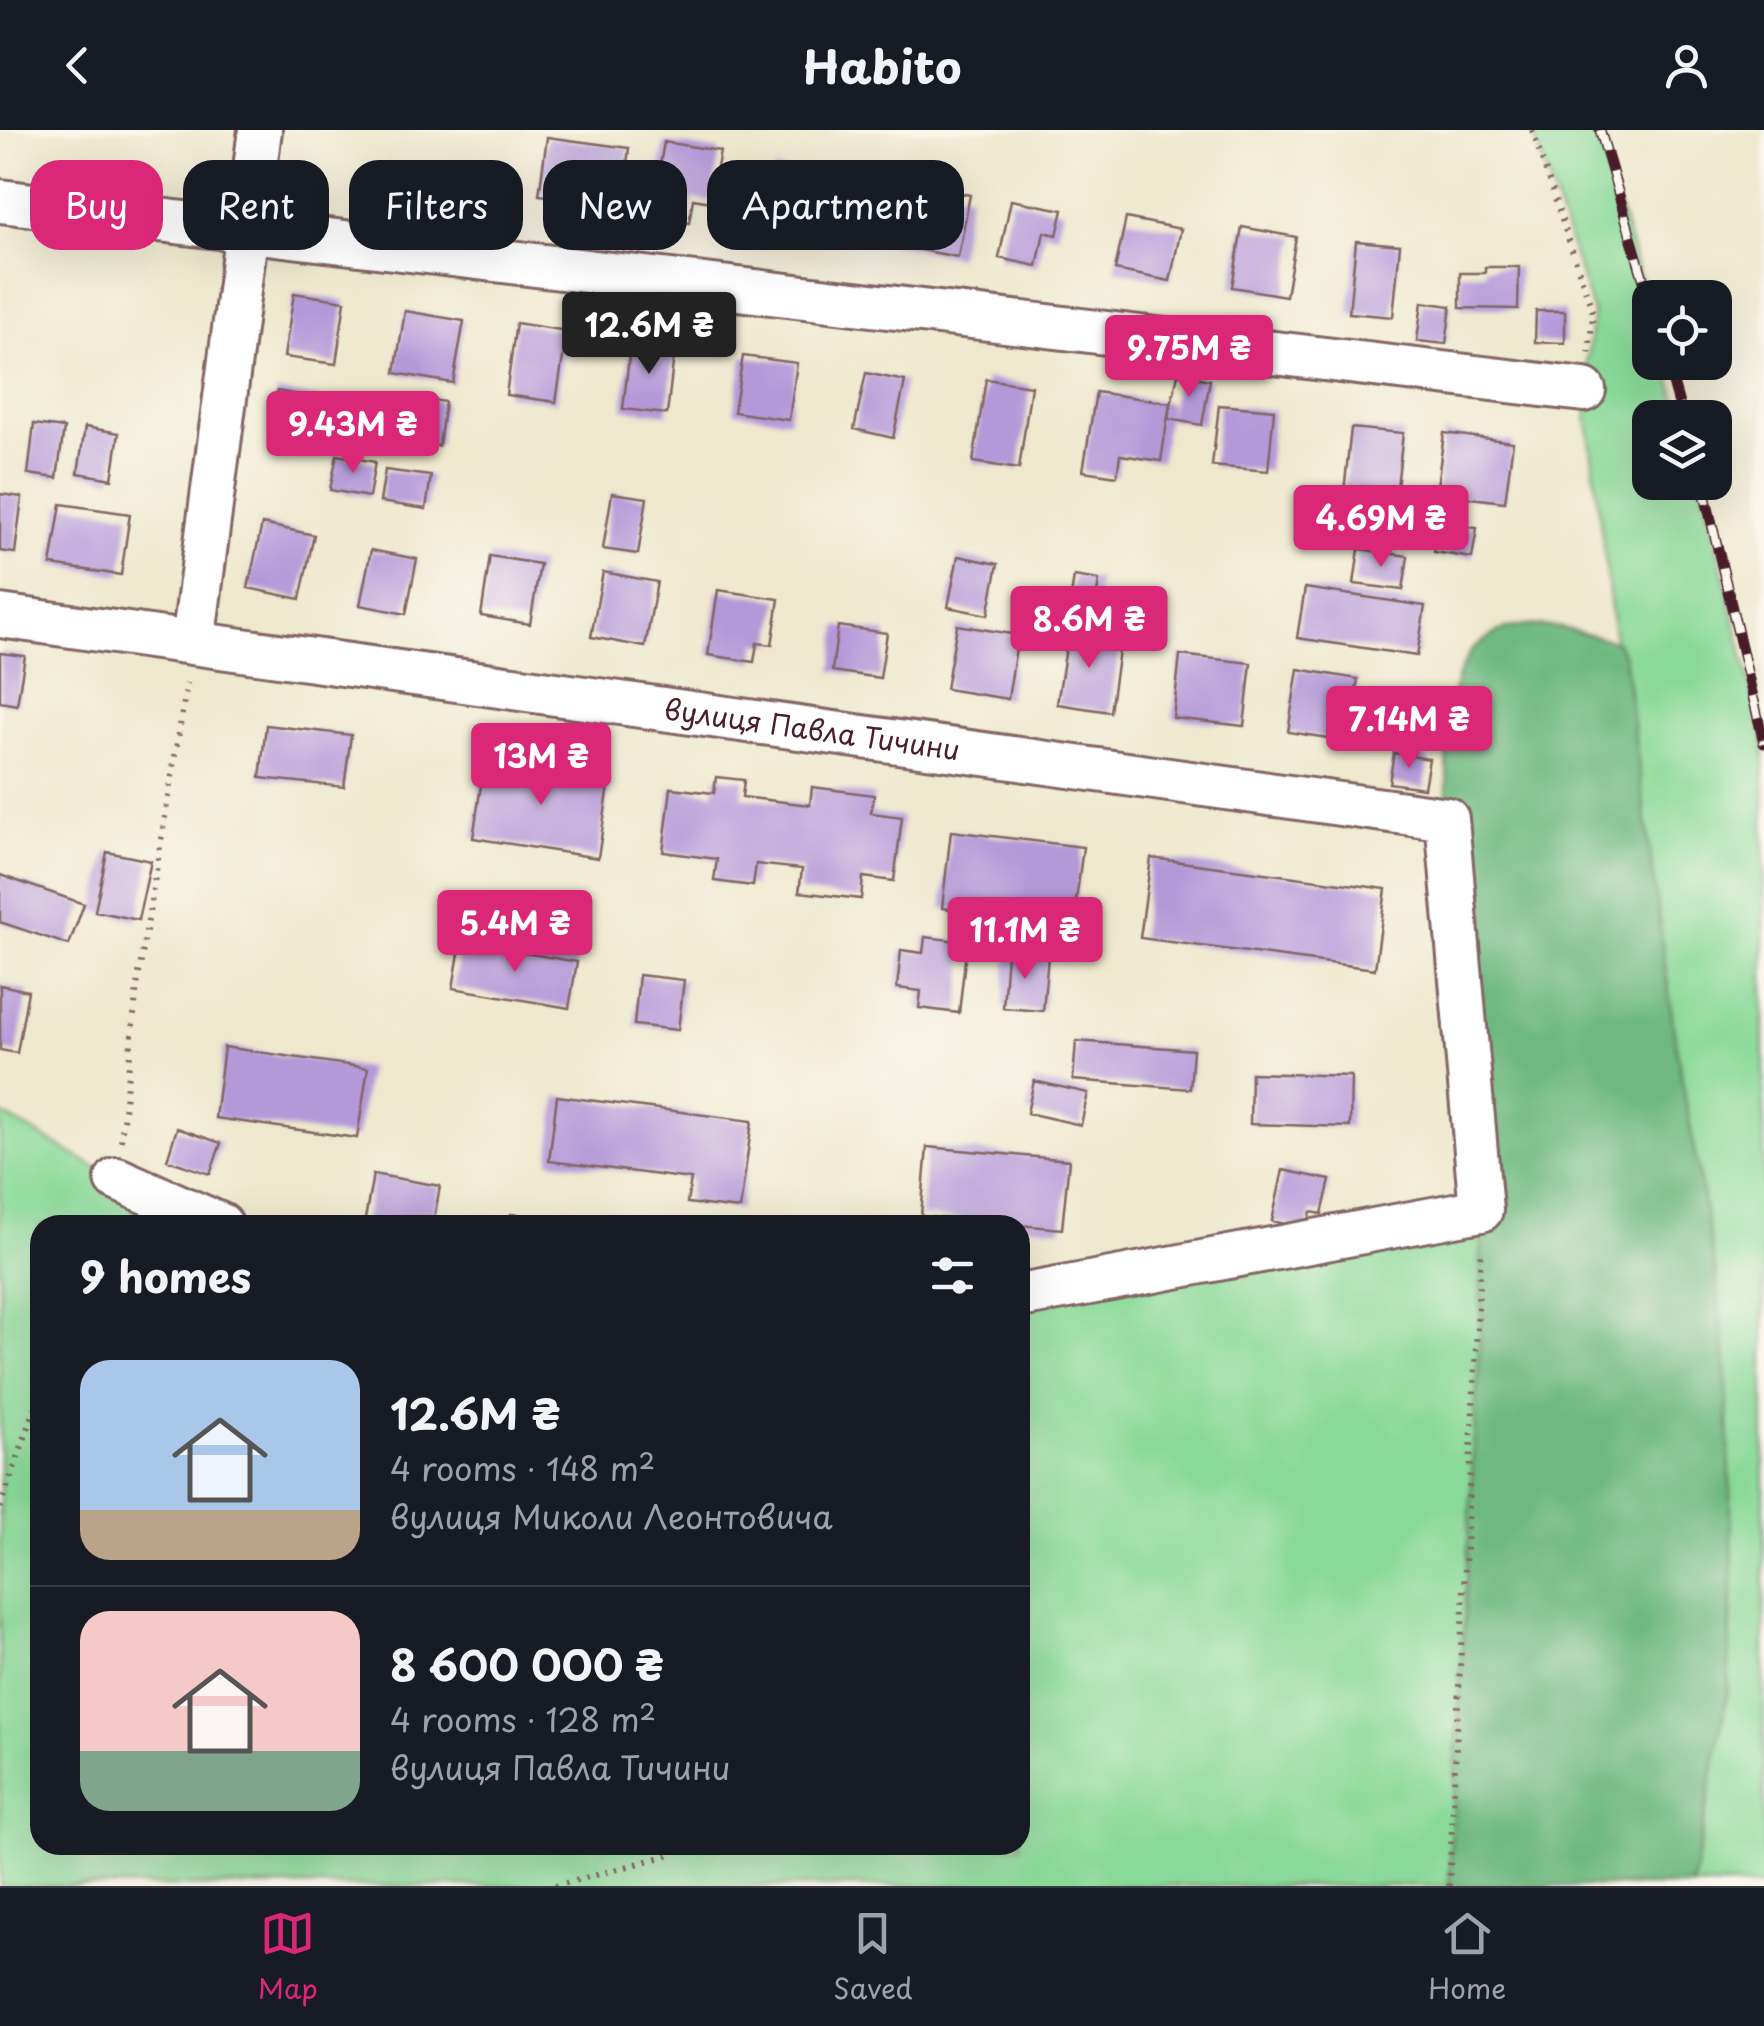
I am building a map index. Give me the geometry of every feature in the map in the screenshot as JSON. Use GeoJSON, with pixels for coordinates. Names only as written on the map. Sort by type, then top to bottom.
{"type":"FeatureCollection","features":[{"type":"Feature","properties":{"kind":"street"},"geometry":{"type":"LineString","coordinates":[[256,160],[260,130]]}},
{"type":"Feature","properties":{"kind":"street"},"geometry":{"type":"LineString","coordinates":[[0,201],[183,224]]}},
{"type":"Feature","properties":{"kind":"street"},"geometry":{"type":"LineString","coordinates":[[329,242],[1584,390]]}},
{"type":"Feature","properties":{"kind":"street"},"geometry":{"type":"LineString","coordinates":[[193,643],[244,250]]}},
{"type":"Feature","properties":{"kind":"street","name":"вулиця Павла Тичини"},"geometry":{"type":"LineString","coordinates":[[0,616],[1447,819],[1481,1210]]}},
{"type":"Feature","properties":{"kind":"street"},"geometry":{"type":"LineString","coordinates":[[117,1180],[198,1215]]}},
{"type":"Feature","properties":{"kind":"street"},"geometry":{"type":"LineString","coordinates":[[1030,1294],[1481,1210]]}},
{"type":"Feature","properties":{"kind":"path"},"geometry":{"type":"LineString","coordinates":[[1532,130],[1594,313],[1584,390]]}},
{"type":"Feature","properties":{"kind":"path"},"geometry":{"type":"LineString","coordinates":[[117,1180],[137,986],[193,643]]}},
{"type":"Feature","properties":{"kind":"path"},"geometry":{"type":"LineString","coordinates":[[1449,1886],[1480,1317],[1481,1210]]}},
{"type":"Feature","properties":{"kind":"path"},"geometry":{"type":"LineString","coordinates":[[0,1508],[30,1423]]}},
{"type":"Feature","properties":{"kind":"path"},"geometry":{"type":"LineString","coordinates":[[555,1886],[668,1855]]}},
{"type":"Feature","properties":{"kind":"green space"},"geometry":{"type":"Polygon","coordinates":[[[1532,130],[1595,130],[1641,280],[1632,280],[1632,380],[1671,380],[1677,400],[1632,400],[1632,500],[1706,500],[1764,743],[1764,1886],[1692,1886],[1728,1689],[1733,1572],[1726,1362],[1716,1275],[1675,1040],[1624,656],[1615,641],[1584,390],[1593,313],[1532,130]]]}},
{"type":"Feature","properties":{"kind":"green space"},"geometry":{"type":"Polygon","coordinates":[[[1524,625],[1556,627],[1615,641],[1624,656],[1675,1040],[1716,1275],[1726,1362],[1733,1572],[1728,1689],[1692,1886],[1449,1886],[1481,1317],[1481,1210],[1447,819],[1447,715],[1458,675],[1472,649],[1499,631],[1524,625]]]}},
{"type":"Feature","properties":{"kind":"green space"},"geometry":{"type":"Polygon","coordinates":[[[0,1113],[117,1179],[198,1215],[30,1215],[30,1855],[1030,1855],[1030,1294],[1481,1210],[1481,1317],[1449,1886],[0,1886],[0,1113]]]}},
{"type":"Feature","properties":{"kind":"building"},"geometry":{"type":"Polygon","coordinates":[[[547,137],[629,148],[628,160],[544,160],[547,137]]]}},
{"type":"Feature","properties":{"kind":"building"},"geometry":{"type":"Polygon","coordinates":[[[664,142],[720,151],[718,160],[707,160],[707,201],[693,199],[689,223],[687,160],[661,160],[664,142]]]}},
{"type":"Feature","properties":{"kind":"building"},"geometry":{"type":"Polygon","coordinates":[[[964,194],[970,195],[964,226],[964,194]]]}},
{"type":"Feature","properties":{"kind":"building"},"geometry":{"type":"Polygon","coordinates":[[[1011,200],[1063,210],[1057,235],[1044,232],[1037,266],[999,258],[1011,200]]]}},
{"type":"Feature","properties":{"kind":"building"},"geometry":{"type":"Polygon","coordinates":[[[1126,218],[1181,229],[1170,281],[1115,270],[1126,218]]]}},
{"type":"Feature","properties":{"kind":"building"},"geometry":{"type":"Polygon","coordinates":[[[1242,227],[1296,237],[1286,296],[1232,287],[1242,227]]]}},
{"type":"Feature","properties":{"kind":"building"},"geometry":{"type":"Polygon","coordinates":[[[1356,241],[1400,245],[1393,317],[1349,313],[1356,241]]]}},
{"type":"Feature","properties":{"kind":"building"},"geometry":{"type":"Polygon","coordinates":[[[920,250],[959,250],[958,257],[920,250]]]}},
{"type":"Feature","properties":{"kind":"building"},"geometry":{"type":"Polygon","coordinates":[[[1485,267],[1519,267],[1518,309],[1460,308],[1460,273],[1485,273],[1485,267]]]}},
{"type":"Feature","properties":{"kind":"building"},"geometry":{"type":"Polygon","coordinates":[[[294,293],[345,301],[336,364],[284,357],[294,293]]]}},
{"type":"Feature","properties":{"kind":"building"},"geometry":{"type":"Polygon","coordinates":[[[1422,302],[1451,306],[1446,344],[1417,341],[1422,302]]]}},
{"type":"Feature","properties":{"kind":"building"},"geometry":{"type":"Polygon","coordinates":[[[405,311],[464,321],[453,383],[395,373],[405,311]]]}},
{"type":"Feature","properties":{"kind":"building"},"geometry":{"type":"Polygon","coordinates":[[[1536,311],[1565,311],[1565,343],[1535,342],[1536,311]]]}},
{"type":"Feature","properties":{"kind":"building"},"geometry":{"type":"Polygon","coordinates":[[[516,323],[567,331],[556,402],[506,395],[516,323]]]}},
{"type":"Feature","properties":{"kind":"building"},"geometry":{"type":"Polygon","coordinates":[[[631,340],[675,346],[667,414],[623,409],[631,340]]]}},
{"type":"Feature","properties":{"kind":"building"},"geometry":{"type":"Polygon","coordinates":[[[743,356],[797,363],[789,420],[734,412],[743,356]]]}},
{"type":"Feature","properties":{"kind":"building"},"geometry":{"type":"Polygon","coordinates":[[[866,373],[905,381],[893,438],[854,429],[866,373]]]}},
{"type":"Feature","properties":{"kind":"building"},"geometry":{"type":"Polygon","coordinates":[[[1178,374],[1210,380],[1202,425],[1168,419],[1178,374]]]}},
{"type":"Feature","properties":{"kind":"building"},"geometry":{"type":"Polygon","coordinates":[[[986,379],[1031,386],[1019,469],[973,462],[986,379]]]}},
{"type":"Feature","properties":{"kind":"building"},"geometry":{"type":"Polygon","coordinates":[[[277,391],[334,402],[326,440],[270,429],[277,391]]]}},
{"type":"Feature","properties":{"kind":"building"},"geometry":{"type":"Polygon","coordinates":[[[1096,392],[1170,403],[1161,461],[1120,455],[1117,476],[1083,471],[1096,392]]]}},
{"type":"Feature","properties":{"kind":"building"},"geometry":{"type":"Polygon","coordinates":[[[388,393],[445,402],[439,446],[382,438],[388,393]]]}},
{"type":"Feature","properties":{"kind":"building"},"geometry":{"type":"Polygon","coordinates":[[[1219,405],[1274,410],[1268,471],[1212,466],[1219,405]]]}},
{"type":"Feature","properties":{"kind":"building"},"geometry":{"type":"Polygon","coordinates":[[[34,424],[64,428],[57,478],[28,474],[34,424]]]}},
{"type":"Feature","properties":{"kind":"building"},"geometry":{"type":"Polygon","coordinates":[[[85,427],[119,433],[112,479],[78,473],[85,427]]]}},
{"type":"Feature","properties":{"kind":"building"},"geometry":{"type":"Polygon","coordinates":[[[1351,428],[1403,433],[1396,497],[1344,492],[1351,428]]]}},
{"type":"Feature","properties":{"kind":"building"},"geometry":{"type":"Polygon","coordinates":[[[1444,433],[1513,442],[1505,502],[1436,494],[1444,433]]]}},
{"type":"Feature","properties":{"kind":"building"},"geometry":{"type":"Polygon","coordinates":[[[337,455],[375,462],[369,497],[330,490],[337,455]]]}},
{"type":"Feature","properties":{"kind":"building"},"geometry":{"type":"Polygon","coordinates":[[[385,470],[431,476],[426,509],[380,502],[385,470]]]}},
{"type":"Feature","properties":{"kind":"building"},"geometry":{"type":"Polygon","coordinates":[[[612,493],[647,498],[638,554],[603,549],[612,493]]]}},
{"type":"Feature","properties":{"kind":"building"},"geometry":{"type":"Polygon","coordinates":[[[0,494],[22,497],[15,553],[0,551],[0,494]]]}},
{"type":"Feature","properties":{"kind":"building"},"geometry":{"type":"Polygon","coordinates":[[[61,504],[130,514],[121,575],[51,565],[61,504]]]}},
{"type":"Feature","properties":{"kind":"building"},"geometry":{"type":"Polygon","coordinates":[[[1439,523],[1477,528],[1472,558],[1434,552],[1439,523]]]}},
{"type":"Feature","properties":{"kind":"building"},"geometry":{"type":"Polygon","coordinates":[[[262,524],[314,535],[300,599],[248,588],[262,524]]]}},
{"type":"Feature","properties":{"kind":"building"},"geometry":{"type":"Polygon","coordinates":[[[1359,549],[1408,556],[1403,590],[1354,584],[1359,549]]]}},
{"type":"Feature","properties":{"kind":"building"},"geometry":{"type":"Polygon","coordinates":[[[371,550],[417,559],[406,614],[360,605],[371,550]]]}},
{"type":"Feature","properties":{"kind":"building"},"geometry":{"type":"Polygon","coordinates":[[[490,556],[540,564],[530,624],[481,616],[490,556]]]}},
{"type":"Feature","properties":{"kind":"building"},"geometry":{"type":"Polygon","coordinates":[[[958,556],[998,564],[988,615],[948,607],[958,556]]]}},
{"type":"Feature","properties":{"kind":"building"},"geometry":{"type":"Polygon","coordinates":[[[603,572],[657,582],[645,647],[591,637],[603,572]]]}},
{"type":"Feature","properties":{"kind":"building"},"geometry":{"type":"Polygon","coordinates":[[[1074,576],[1099,580],[1093,621],[1068,618],[1074,576]]]}},
{"type":"Feature","properties":{"kind":"building"},"geometry":{"type":"Polygon","coordinates":[[[1305,588],[1425,606],[1417,656],[1297,638],[1305,588]]]}},
{"type":"Feature","properties":{"kind":"building"},"geometry":{"type":"Polygon","coordinates":[[[718,590],[779,599],[772,645],[757,643],[754,662],[708,655],[718,590]]]}},
{"type":"Feature","properties":{"kind":"building"},"geometry":{"type":"Polygon","coordinates":[[[957,625],[1018,635],[1008,699],[946,689],[957,625]]]}},
{"type":"Feature","properties":{"kind":"building"},"geometry":{"type":"Polygon","coordinates":[[[838,626],[887,633],[880,678],[832,671],[838,626]]]}},
{"type":"Feature","properties":{"kind":"building"},"geometry":{"type":"Polygon","coordinates":[[[1069,629],[1121,637],[1110,712],[1057,704],[1069,629]]]}},
{"type":"Feature","properties":{"kind":"building"},"geometry":{"type":"Polygon","coordinates":[[[0,653],[25,656],[17,705],[0,702],[0,653]]]}},
{"type":"Feature","properties":{"kind":"building"},"geometry":{"type":"Polygon","coordinates":[[[1180,655],[1251,663],[1244,726],[1173,718],[1180,655]]]}},
{"type":"Feature","properties":{"kind":"building"},"geometry":{"type":"Polygon","coordinates":[[[1298,669],[1358,679],[1348,741],[1288,732],[1298,669]]]}},
{"type":"Feature","properties":{"kind":"building"},"geometry":{"type":"Polygon","coordinates":[[[266,725],[351,735],[344,787],[260,778],[266,725]]]}},
{"type":"Feature","properties":{"kind":"building"},"geometry":{"type":"Polygon","coordinates":[[[1394,753],[1429,759],[1424,788],[1389,783],[1394,753]]]}},
{"type":"Feature","properties":{"kind":"building"},"geometry":{"type":"Polygon","coordinates":[[[485,759],[610,779],[598,858],[473,838],[485,759]]]}},
{"type":"Feature","properties":{"kind":"building"},"geometry":{"type":"Polygon","coordinates":[[[716,777],[744,780],[742,797],[810,805],[812,787],[874,795],[871,813],[902,817],[894,881],[863,877],[861,899],[799,892],[802,869],[756,864],[753,886],[714,881],[717,859],[663,852],[671,788],[714,793],[716,777]]]}},
{"type":"Feature","properties":{"kind":"building"},"geometry":{"type":"Polygon","coordinates":[[[951,831],[1083,847],[1073,925],[942,908],[951,831]]]}},
{"type":"Feature","properties":{"kind":"building"},"geometry":{"type":"Polygon","coordinates":[[[107,852],[151,861],[138,920],[95,911],[107,852]]]}},
{"type":"Feature","properties":{"kind":"building"},"geometry":{"type":"Polygon","coordinates":[[[1151,858],[1386,889],[1375,969],[1140,938],[1151,858]]]}},
{"type":"Feature","properties":{"kind":"building"},"geometry":{"type":"Polygon","coordinates":[[[0,875],[84,904],[69,945],[0,922],[0,875]]]}},
{"type":"Feature","properties":{"kind":"building"},"geometry":{"type":"Polygon","coordinates":[[[925,937],[967,942],[959,1013],[919,1008],[921,991],[897,988],[901,950],[923,953],[925,937]]]}},
{"type":"Feature","properties":{"kind":"building"},"geometry":{"type":"Polygon","coordinates":[[[461,942],[577,962],[569,1008],[453,988],[461,942]]]}},
{"type":"Feature","properties":{"kind":"building"},"geometry":{"type":"Polygon","coordinates":[[[1007,953],[1048,956],[1043,1011],[1003,1008],[1007,953]]]}},
{"type":"Feature","properties":{"kind":"building"},"geometry":{"type":"Polygon","coordinates":[[[639,975],[684,980],[678,1030],[634,1025],[639,975]]]}},
{"type":"Feature","properties":{"kind":"building"},"geometry":{"type":"Polygon","coordinates":[[[0,985],[28,991],[17,1053],[0,1050],[0,985]]]}},
{"type":"Feature","properties":{"kind":"building"},"geometry":{"type":"Polygon","coordinates":[[[1076,1041],[1193,1050],[1190,1089],[1073,1080],[1076,1041]]]}},
{"type":"Feature","properties":{"kind":"building"},"geometry":{"type":"Polygon","coordinates":[[[224,1047],[368,1068],[357,1138],[215,1118],[224,1047]]]}},
{"type":"Feature","properties":{"kind":"building"},"geometry":{"type":"Polygon","coordinates":[[[1251,1073],[1351,1076],[1350,1127],[1250,1124],[1251,1073]]]}},
{"type":"Feature","properties":{"kind":"building"},"geometry":{"type":"Polygon","coordinates":[[[1034,1081],[1088,1093],[1081,1125],[1027,1113],[1034,1081]]]}},
{"type":"Feature","properties":{"kind":"building"},"geometry":{"type":"Polygon","coordinates":[[[557,1096],[752,1121],[740,1209],[687,1203],[691,1179],[549,1161],[557,1096]]]}},
{"type":"Feature","properties":{"kind":"building"},"geometry":{"type":"Polygon","coordinates":[[[177,1128],[221,1143],[210,1174],[167,1160],[177,1128]]]}},
{"type":"Feature","properties":{"kind":"building"},"geometry":{"type":"Polygon","coordinates":[[[927,1147],[1069,1160],[1062,1229],[1030,1226],[1030,1215],[921,1215],[927,1147]]]}},
{"type":"Feature","properties":{"kind":"building"},"geometry":{"type":"Polygon","coordinates":[[[1283,1170],[1330,1180],[1322,1214],[1311,1212],[1307,1229],[1272,1221],[1283,1170]]]}},
{"type":"Feature","properties":{"kind":"building"},"geometry":{"type":"Polygon","coordinates":[[[373,1174],[440,1186],[435,1215],[366,1215],[373,1174]]]}},
{"type":"Feature","properties":{"kind":"railway"},"geometry":{"type":"LineString","coordinates":[[1600,130],[1644,280]]}},
{"type":"Feature","properties":{"kind":"railway"},"geometry":{"type":"LineString","coordinates":[[1672,380],[1678,400]]}},
{"type":"Feature","properties":{"kind":"railway"},"geometry":{"type":"LineString","coordinates":[[1706,500],[1764,743]]}}]}
